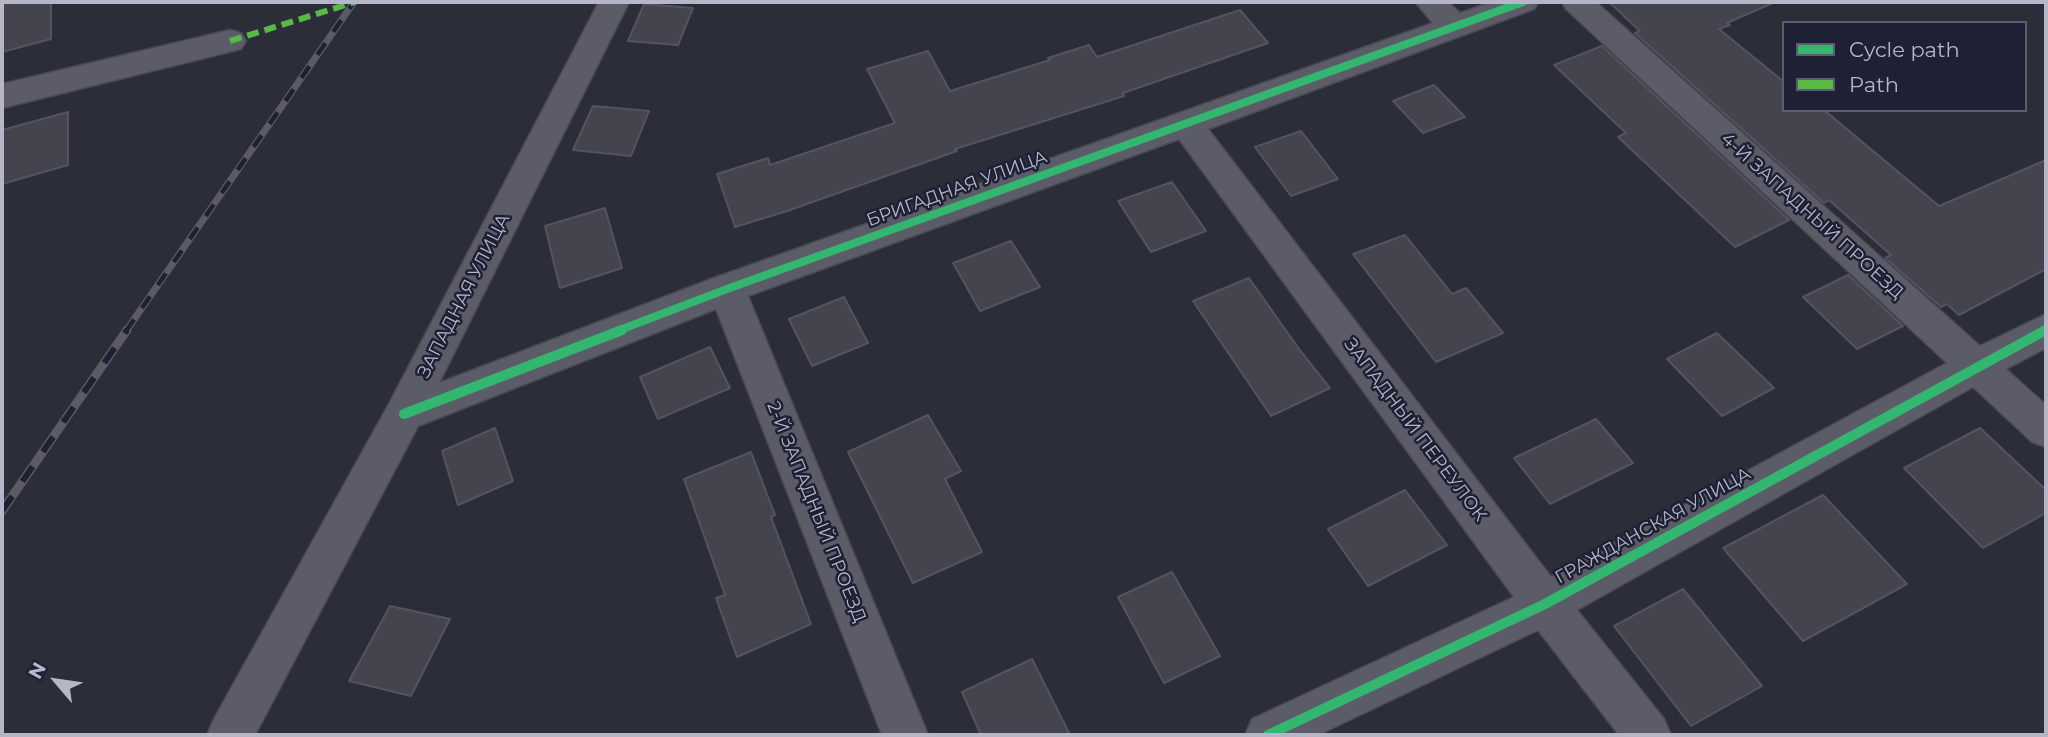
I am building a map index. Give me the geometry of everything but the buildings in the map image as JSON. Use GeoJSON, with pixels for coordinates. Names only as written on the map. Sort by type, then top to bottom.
{"type":"FeatureCollection","features":[{"type":"Feature","properties":{"kind":"street","name":"ЗАПАДНАЯ УЛИЦА"},"geometry":{"type":"LineString","coordinates":[[230,735],[404,414],[614,2]]}},
{"type":"Feature","properties":{"kind":"street"},"geometry":{"type":"LineString","coordinates":[[1430,2],[1455,27]]}},
{"type":"Feature","properties":{"kind":"street","name":"БРИГАДНАЯ УЛИЦА"},"geometry":{"type":"LineString","coordinates":[[404,414],[727,289],[1523,2]]}},
{"type":"Feature","properties":{"kind":"street","name":"4-Й ЗАПАДНЫЙ ПРОЕЗД"},"geometry":{"type":"LineString","coordinates":[[1577,2],[2046,430]]}},
{"type":"Feature","properties":{"kind":"street"},"geometry":{"type":"LineString","coordinates":[[2,96],[230,41]]}},
{"type":"Feature","properties":{"kind":"street","name":"ЗАПАДНЫЙ ПЕРЕУЛОК"},"geometry":{"type":"LineString","coordinates":[[1185,123],[1545,604],[1648,735]]}},
{"type":"Feature","properties":{"kind":"street","name":"2-Й ЗАПАДНЫЙ ПРОЕЗД"},"geometry":{"type":"LineString","coordinates":[[727,289],[905,735]]}},
{"type":"Feature","properties":{"kind":"street","name":"ГРАЖДАНСКАЯ УЛИЦА"},"geometry":{"type":"LineString","coordinates":[[1268,735],[1545,604],[2046,330]]}},
{"type":"Feature","properties":{"kind":"railway"},"geometry":{"type":"LineString","coordinates":[[126,331],[354,2]]}},
{"type":"Feature","properties":{"kind":"railway"},"geometry":{"type":"LineString","coordinates":[[2,511],[127,330]]}},
{"type":"Feature","properties":{"kind":"marked path"},"geometry":{"type":"LineString","coordinates":[[230,41],[355,2]]}},
{"type":"Feature","properties":{"kind":"cycle path"},"geometry":{"type":"LineString","coordinates":[[404,414],[727,289],[1523,2]]}},
{"type":"Feature","properties":{"kind":"cycle path"},"geometry":{"type":"LineString","coordinates":[[1268,735],[1545,604],[2046,330]]}}]}
